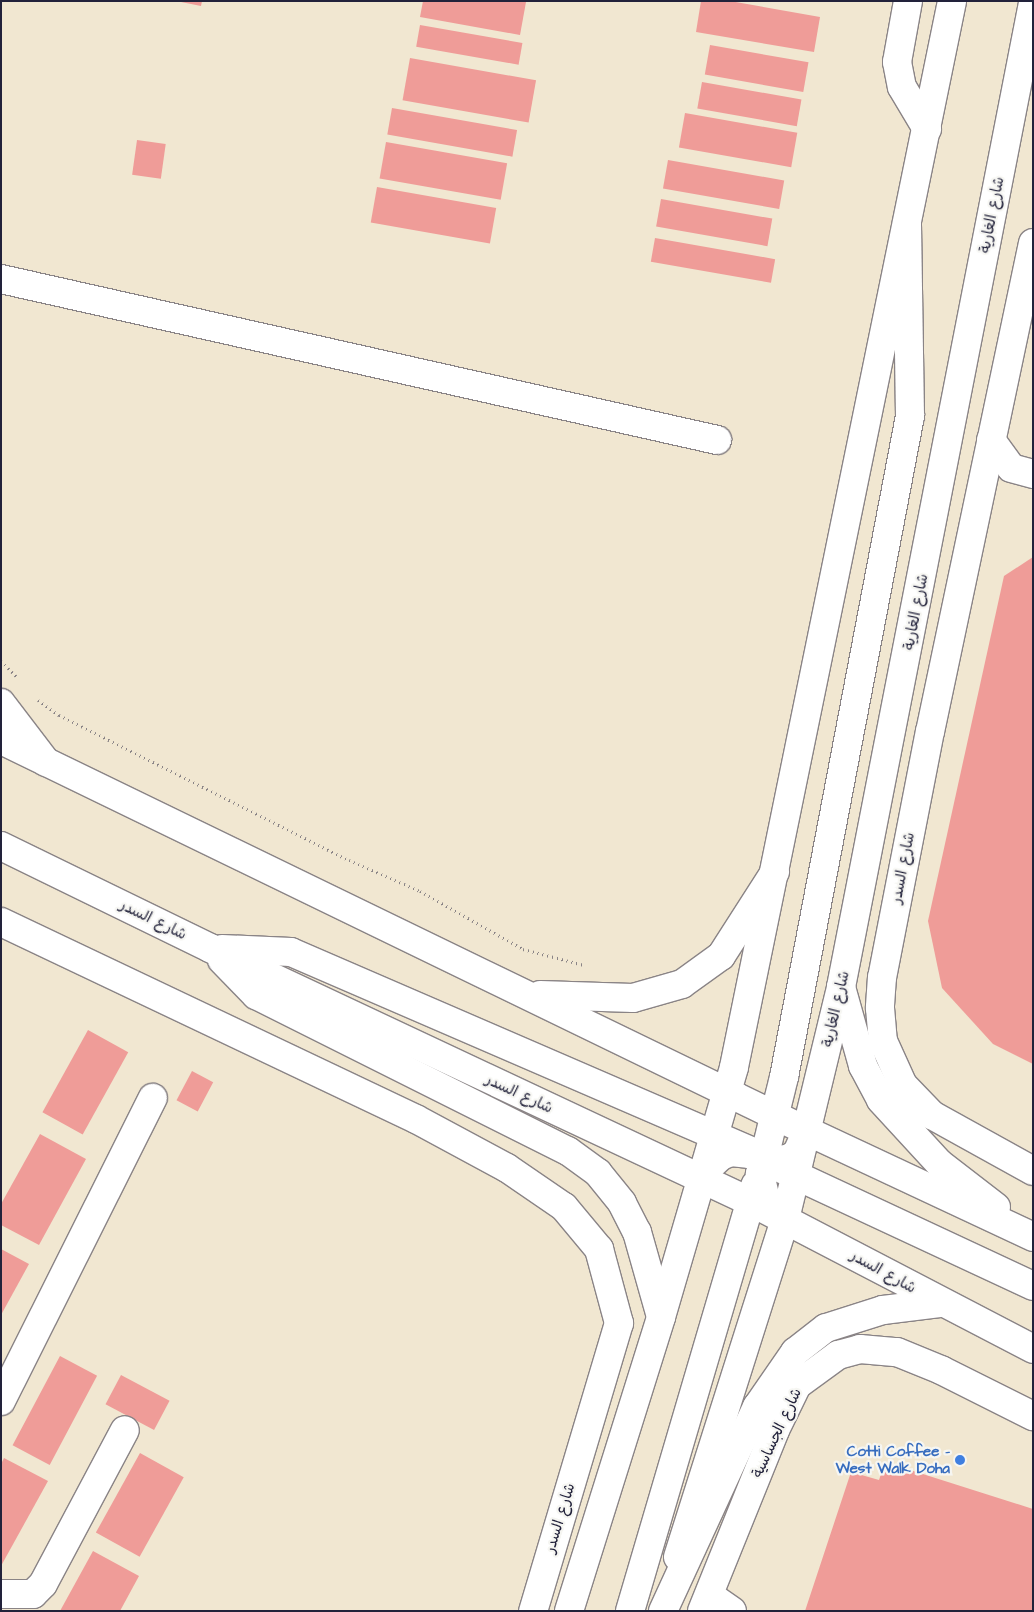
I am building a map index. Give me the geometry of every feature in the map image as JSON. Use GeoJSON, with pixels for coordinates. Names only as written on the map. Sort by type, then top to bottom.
{"type":"FeatureCollection","features":[{"type":"Feature","properties":{"kind":"main road"},"geometry":{"type":"LineString","coordinates":[[908,1],[897,62],[902,87],[927,129]]}},
{"type":"Feature","properties":{"kind":"main road"},"geometry":{"type":"LineString","coordinates":[[569,1611],[661,1317],[726,1092],[775,872],[952,1]]}},
{"type":"Feature","properties":{"kind":"main road","name":"شارع الغارية"},"geometry":{"type":"LineString","coordinates":[[785,1219],[841,986],[884,779],[1033,3]]}},
{"type":"Feature","properties":{"kind":"main road"},"geometry":{"type":"LineString","coordinates":[[630,1611],[751,1202],[774,1116],[910,416],[907,224]]}},
{"type":"Feature","properties":{"kind":"main road"},"geometry":{"type":"LineString","coordinates":[[884,779],[930,731],[1033,243]]}},
{"type":"Feature","properties":{"kind":"main road"},"geometry":{"type":"LineString","coordinates":[[1,280],[717,440]]}},
{"type":"Feature","properties":{"kind":"main road"},"geometry":{"type":"LineString","coordinates":[[982,487],[1022,471],[991,440]]}},
{"type":"Feature","properties":{"kind":"main road"},"geometry":{"type":"LineString","coordinates":[[1,703],[46,762]]}},
{"type":"Feature","properties":{"kind":"main road","name":"شارع السدر"},"geometry":{"type":"LineString","coordinates":[[930,731],[882,977],[883,1041],[903,1085],[932,1115],[1033,1171]]}},
{"type":"Feature","properties":{"kind":"main road"},"geometry":{"type":"LineString","coordinates":[[1,740],[527,994],[807,1132],[1033,1236]]}},
{"type":"Feature","properties":{"kind":"main road","name":"شارع السدر"},"geometry":{"type":"LineString","coordinates":[[1,846],[210,948],[751,1202],[940,1304],[1033,1349]]}},
{"type":"Feature","properties":{"kind":"main road"},"geometry":{"type":"LineString","coordinates":[[527,994],[633,998],[682,984],[721,956],[775,872]]}},
{"type":"Feature","properties":{"kind":"main road","name":"شارع السدر"},"geometry":{"type":"LineString","coordinates":[[1,922],[416,1119],[507,1168],[564,1207],[599,1250],[619,1323],[533,1611]]}},
{"type":"Feature","properties":{"kind":"main road"},"geometry":{"type":"LineString","coordinates":[[210,948],[291,952],[762,1157],[796,1175],[1033,1286]]}},
{"type":"Feature","properties":{"kind":"main road"},"geometry":{"type":"LineString","coordinates":[[210,948],[256,996],[568,1151],[598,1173],[622,1203],[637,1232],[661,1317]]}},
{"type":"Feature","properties":{"kind":"main road"},"geometry":{"type":"LineString","coordinates":[[841,986],[863,1066],[881,1100],[939,1163],[1033,1236]]}},
{"type":"Feature","properties":{"kind":"main road"},"geometry":{"type":"LineString","coordinates":[[662,1611],[785,1219],[769,1205],[764,1196],[760,1180],[762,1136],[757,1123],[744,1106],[726,1092]]}},
{"type":"Feature","properties":{"kind":"main road"},"geometry":{"type":"LineString","coordinates":[[1,1401],[152,1098]]}},
{"type":"Feature","properties":{"kind":"main road"},"geometry":{"type":"LineString","coordinates":[[701,1180],[711,1164],[726,1154],[745,1153],[777,1160],[793,1156],[800,1148],[807,1132]]}},
{"type":"Feature","properties":{"kind":"main road"},"geometry":{"type":"LineString","coordinates":[[662,1611],[757,1407],[795,1352],[834,1326],[884,1310],[940,1304]]}},
{"type":"Feature","properties":{"kind":"main road","name":"شارع الجساسية"},"geometry":{"type":"LineString","coordinates":[[706,1603],[775,1430],[797,1385],[838,1354],[860,1349],[896,1352],[941,1370],[1033,1416]]}},
{"type":"Feature","properties":{"kind":"main road"},"geometry":{"type":"LineString","coordinates":[[1,1594],[33,1594],[43,1584],[125,1430]]}},
{"type":"Feature","properties":{"kind":"main road"},"geometry":{"type":"LineString","coordinates":[[706,1603],[732,1611]]}},
{"type":"Feature","properties":{"kind":"path"},"geometry":{"type":"LineString","coordinates":[[1,661],[20,680]]}},
{"type":"Feature","properties":{"kind":"path"},"geometry":{"type":"LineString","coordinates":[[35,697],[59,716],[349,860],[420,891],[523,949],[590,966]]}},
{"type":"Feature","properties":{"kind":"building"},"geometry":{"type":"Polygon","coordinates":[[[176,1],[202,1],[201,6],[176,1]]]}},
{"type":"Feature","properties":{"kind":"building"},"geometry":{"type":"Polygon","coordinates":[[[423,1],[526,2],[520,35],[420,17],[423,1]]]}},
{"type":"Feature","properties":{"kind":"building"},"geometry":{"type":"Polygon","coordinates":[[[701,1],[730,1],[820,17],[814,52],[696,32],[701,1]]]}},
{"type":"Feature","properties":{"kind":"building"},"geometry":{"type":"Polygon","coordinates":[[[420,25],[522,43],[519,65],[416,47],[420,25]]]}},
{"type":"Feature","properties":{"kind":"building"},"geometry":{"type":"Polygon","coordinates":[[[710,45],[808,62],[803,92],[705,75],[710,45]]]}},
{"type":"Feature","properties":{"kind":"building"},"geometry":{"type":"Polygon","coordinates":[[[410,58],[536,80],[529,123],[403,100],[410,58]]]}},
{"type":"Feature","properties":{"kind":"building"},"geometry":{"type":"Polygon","coordinates":[[[702,82],[801,100],[797,126],[697,109],[702,82]]]}},
{"type":"Feature","properties":{"kind":"building"},"geometry":{"type":"Polygon","coordinates":[[[392,108],[517,130],[512,157],[387,135],[392,108]]]}},
{"type":"Feature","properties":{"kind":"building"},"geometry":{"type":"Polygon","coordinates":[[[685,113],[797,133],[791,167],[679,147],[685,113]]]}},
{"type":"Feature","properties":{"kind":"building"},"geometry":{"type":"Polygon","coordinates":[[[137,140],[166,144],[161,179],[132,175],[137,140]]]}},
{"type":"Feature","properties":{"kind":"building"},"geometry":{"type":"Polygon","coordinates":[[[386,142],[507,163],[501,200],[380,178],[386,142]]]}},
{"type":"Feature","properties":{"kind":"building"},"geometry":{"type":"Polygon","coordinates":[[[668,160],[784,180],[779,209],[663,189],[668,160]]]}},
{"type":"Feature","properties":{"kind":"building"},"geometry":{"type":"Polygon","coordinates":[[[377,187],[496,208],[490,243],[371,222],[377,187]]]}},
{"type":"Feature","properties":{"kind":"building"},"geometry":{"type":"Polygon","coordinates":[[[661,199],[772,219],[767,246],[656,227],[661,199]]]}},
{"type":"Feature","properties":{"kind":"building"},"geometry":{"type":"Polygon","coordinates":[[[655,238],[775,259],[771,283],[651,262],[655,238]]]}},
{"type":"Feature","properties":{"kind":"building"},"geometry":{"type":"Polygon","coordinates":[[[1033,557],[1033,1064],[993,1044],[942,988],[928,921],[1004,576],[1033,557]]]}},
{"type":"Feature","properties":{"kind":"building"},"geometry":{"type":"Polygon","coordinates":[[[88,1030],[128,1052],[83,1135],[42,1112],[88,1030]]]}},
{"type":"Feature","properties":{"kind":"building"},"geometry":{"type":"Polygon","coordinates":[[[192,1071],[213,1082],[198,1111],[177,1100],[192,1071]]]}},
{"type":"Feature","properties":{"kind":"building"},"geometry":{"type":"Polygon","coordinates":[[[40,1134],[86,1159],[39,1245],[1,1225],[1,1204],[40,1134]]]}},
{"type":"Feature","properties":{"kind":"building"},"geometry":{"type":"Polygon","coordinates":[[[1,1249],[29,1264],[1,1315],[1,1249]]]}},
{"type":"Feature","properties":{"kind":"building"},"geometry":{"type":"Polygon","coordinates":[[[60,1356],[97,1376],[50,1465],[13,1445],[60,1356]]]}},
{"type":"Feature","properties":{"kind":"building"},"geometry":{"type":"Polygon","coordinates":[[[121,1375],[170,1401],[154,1430],[106,1404],[121,1375]]]}},
{"type":"Feature","properties":{"kind":"building"},"geometry":{"type":"Polygon","coordinates":[[[140,1453],[184,1477],[140,1557],[96,1533],[140,1453]]]}},
{"type":"Feature","properties":{"kind":"building"},"geometry":{"type":"Polygon","coordinates":[[[4,1458],[48,1481],[1,1566],[1,1464],[4,1458]]]}},
{"type":"Feature","properties":{"kind":"building"},"geometry":{"type":"Polygon","coordinates":[[[885,1462],[1033,1509],[1033,1611],[805,1611],[851,1472],[879,1480],[885,1462]]]}},
{"type":"Feature","properties":{"kind":"building"},"geometry":{"type":"Polygon","coordinates":[[[93,1551],[139,1576],[120,1611],[60,1611],[93,1551]]]}},
{"type":"Feature","properties":{"kind":"place","name":"Cotti Coffee - West Walk Doha"},"geometry":{"type":"Point","coordinates":[960,1460]}}]}
